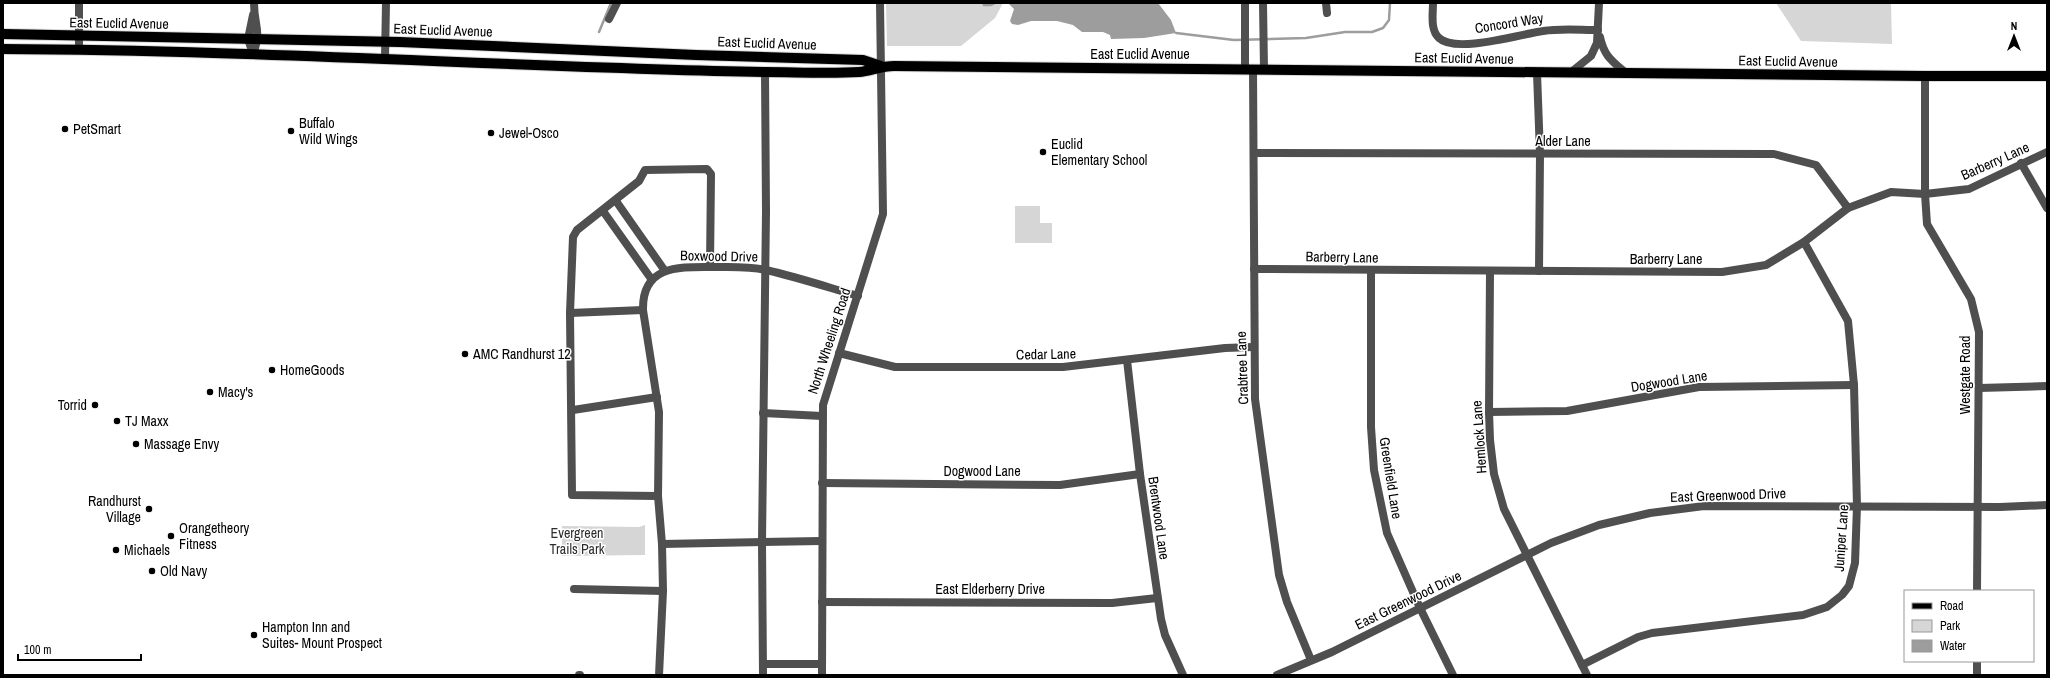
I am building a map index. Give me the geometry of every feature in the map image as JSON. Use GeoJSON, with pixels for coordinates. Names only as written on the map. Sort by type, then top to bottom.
{"type":"FeatureCollection","features":[{"type":"Feature","properties":{"kind":"main road","name":"East Euclid Avenue"},"geometry":{"type":"LineString","coordinates":[[3,34],[385,42],[863,60],[881,66]]}},
{"type":"Feature","properties":{"kind":"main road","name":"East Euclid Avenue"},"geometry":{"type":"LineString","coordinates":[[3,49],[254,54],[765,72],[860,72],[881,66],[1626,74],[2047,76]]}},
{"type":"Feature","properties":{"kind":"street"},"geometry":{"type":"LineString","coordinates":[[79,3],[79,50]]}},
{"type":"Feature","properties":{"kind":"street"},"geometry":{"type":"LineString","coordinates":[[254,3],[254,14],[259,40],[254,54]]}},
{"type":"Feature","properties":{"kind":"street"},"geometry":{"type":"LineString","coordinates":[[385,58],[386,3]]}},
{"type":"Feature","properties":{"kind":"street"},"geometry":{"type":"LineString","coordinates":[[608,19],[617,3]]}},
{"type":"Feature","properties":{"kind":"street","name":"North Wheeling Road"},"geometry":{"type":"LineString","coordinates":[[822,675],[822,416],[826,392],[883,214],[880,3]]}},
{"type":"Feature","properties":{"kind":"street","name":"Crabtree Lane"},"geometry":{"type":"LineString","coordinates":[[1245,3],[1245,45],[1249,69],[1254,153],[1253,347],[1256,411],[1275,557],[1287,602],[1311,660]]}},
{"type":"Feature","properties":{"kind":"street"},"geometry":{"type":"LineString","coordinates":[[1263,3],[1264,69]]}},
{"type":"Feature","properties":{"kind":"street"},"geometry":{"type":"LineString","coordinates":[[1326,3],[1327,13]]}},
{"type":"Feature","properties":{"kind":"street","name":"Concord Way"},"geometry":{"type":"LineString","coordinates":[[1433,3],[1434,30],[1440,39],[1448,43],[1500,41],[1552,30],[1598,30]]}},
{"type":"Feature","properties":{"kind":"street"},"geometry":{"type":"LineString","coordinates":[[1570,73],[1590,56],[1597,43],[1599,3]]}},
{"type":"Feature","properties":{"kind":"street"},"geometry":{"type":"LineString","coordinates":[[254,14],[248,40],[254,54]]}},
{"type":"Feature","properties":{"kind":"street"},"geometry":{"type":"LineString","coordinates":[[1598,30],[1602,49],[1608,57],[1626,74]]}},
{"type":"Feature","properties":{"kind":"street"},"geometry":{"type":"LineString","coordinates":[[763,675],[762,542],[765,269],[765,72]]}},
{"type":"Feature","properties":{"kind":"street"},"geometry":{"type":"LineString","coordinates":[[1538,73],[1540,154],[1539,271]]}},
{"type":"Feature","properties":{"kind":"street","name":"Westgate Road"},"geometry":{"type":"LineString","coordinates":[[1926,76],[1925,194],[1927,224],[1971,299],[1980,332],[1977,590]]}},
{"type":"Feature","properties":{"kind":"street","name":"Barberry Lane"},"geometry":{"type":"LineString","coordinates":[[1254,268],[1371,271],[1722,272],[1766,265],[1804,242],[1848,208],[1891,192],[1925,194],[1969,189],[2021,163],[2047,152]]}},
{"type":"Feature","properties":{"kind":"street","name":"Alder Lane"},"geometry":{"type":"LineString","coordinates":[[1254,153],[1774,154],[1816,165],[1848,208]]}},
{"type":"Feature","properties":{"kind":"street"},"geometry":{"type":"LineString","coordinates":[[2021,163],[2047,208]]}},
{"type":"Feature","properties":{"kind":"street"},"geometry":{"type":"LineString","coordinates":[[658,496],[572,495],[573,410],[570,313],[573,237],[577,230],[603,211],[639,181],[645,170],[707,169],[711,174],[710,267]]}},
{"type":"Feature","properties":{"kind":"street"},"geometry":{"type":"LineString","coordinates":[[616,200],[665,271]]}},
{"type":"Feature","properties":{"kind":"street"},"geometry":{"type":"LineString","coordinates":[[603,211],[652,280]]}},
{"type":"Feature","properties":{"kind":"street","name":"Juniper Lane"},"geometry":{"type":"LineString","coordinates":[[1582,665],[1638,637],[1652,633],[1803,615],[1826,607],[1842,595],[1848,586],[1854,571],[1857,506],[1854,385],[1848,321],[1804,242]]}},
{"type":"Feature","properties":{"kind":"street","name":"Boxwood Drive"},"geometry":{"type":"LineString","coordinates":[[659,675],[663,591],[662,544],[658,496],[659,412],[643,310],[643,296],[646,288],[652,280],[665,271],[682,267],[765,269],[858,296]]}},
{"type":"Feature","properties":{"kind":"street","name":"Greenfield Lane"},"geometry":{"type":"LineString","coordinates":[[1371,271],[1371,427],[1374,470],[1387,533],[1420,608],[1453,675]]}},
{"type":"Feature","properties":{"kind":"street","name":"Hemlock Lane"},"geometry":{"type":"LineString","coordinates":[[1490,272],[1489,412],[1491,453],[1497,486],[1504,509],[1526,556],[1587,675]]}},
{"type":"Feature","properties":{"kind":"street"},"geometry":{"type":"LineString","coordinates":[[570,313],[643,310]]}},
{"type":"Feature","properties":{"kind":"street","name":"Cedar Lane"},"geometry":{"type":"LineString","coordinates":[[839,353],[879,364],[911,367],[1063,368],[1225,348],[1253,347]]}},
{"type":"Feature","properties":{"kind":"street","name":"Brentwood Lane"},"geometry":{"type":"LineString","coordinates":[[1127,360],[1140,474],[1157,598],[1165,635],[1183,675]]}},
{"type":"Feature","properties":{"kind":"street","name":"Dogwood Lane"},"geometry":{"type":"LineString","coordinates":[[1489,412],[1567,411],[1699,387],[1854,385]]}},
{"type":"Feature","properties":{"kind":"street"},"geometry":{"type":"LineString","coordinates":[[1979,388],[2047,386]]}},
{"type":"Feature","properties":{"kind":"street"},"geometry":{"type":"LineString","coordinates":[[573,410],[657,397]]}},
{"type":"Feature","properties":{"kind":"street"},"geometry":{"type":"LineString","coordinates":[[764,413],[822,416]]}},
{"type":"Feature","properties":{"kind":"street","name":"Dogwood Lane"},"geometry":{"type":"LineString","coordinates":[[822,483],[1060,485],[1140,474]]}},
{"type":"Feature","properties":{"kind":"street","name":"East Greenwood Drive"},"geometry":{"type":"LineString","coordinates":[[1277,675],[1332,652],[1551,543],[1589,529],[1666,510],[1704,506],[2047,505]]}},
{"type":"Feature","properties":{"kind":"street"},"geometry":{"type":"LineString","coordinates":[[662,544],[821,541]]}},
{"type":"Feature","properties":{"kind":"street"},"geometry":{"type":"LineString","coordinates":[[574,589],[663,591]]}},
{"type":"Feature","properties":{"kind":"street","name":"East Elderberry Drive"},"geometry":{"type":"LineString","coordinates":[[822,602],[1112,603],[1157,598]]}},
{"type":"Feature","properties":{"kind":"street"},"geometry":{"type":"LineString","coordinates":[[1977,662],[1977,675]]}},
{"type":"Feature","properties":{"kind":"street"},"geometry":{"type":"LineString","coordinates":[[763,664],[822,664]]}},
{"type":"Feature","properties":{"kind":"green space"},"geometry":{"type":"Polygon","coordinates":[[[886,3],[1003,3],[995,18],[961,46],[887,46],[886,3]]]}},
{"type":"Feature","properties":{"kind":"green space"},"geometry":{"type":"Polygon","coordinates":[[[1776,3],[1891,3],[1892,44],[1801,41],[1776,3]]]}},
{"type":"Feature","properties":{"kind":"green space"},"geometry":{"type":"Polygon","coordinates":[[[1015,206],[1040,206],[1040,223],[1052,223],[1052,243],[1015,243],[1015,206]]]}},
{"type":"Feature","properties":{"kind":"green space","name":"Evergreen Trails Park"},"geometry":{"type":"Polygon","coordinates":[[[645,525],[645,555],[562,556],[562,526],[639,527],[645,525]]]}},
{"type":"Feature","properties":{"kind":"water"},"geometry":{"type":"Polygon","coordinates":[[[1008,3],[1158,3],[1171,20],[1176,33],[1144,38],[1111,39],[1110,35],[1103,32],[1082,32],[1073,25],[1057,21],[1031,21],[1018,25],[1012,24],[1010,21],[1014,9],[1008,3]]]}},
{"type":"Feature","properties":{"kind":"waterway"},"geometry":{"type":"LineString","coordinates":[[599,32],[611,3]]}},
{"type":"Feature","properties":{"kind":"waterway"},"geometry":{"type":"LineString","coordinates":[[983,3],[984,5],[991,5],[995,3]]}},
{"type":"Feature","properties":{"kind":"waterway"},"geometry":{"type":"LineString","coordinates":[[1176,33],[1234,40],[1306,38],[1345,32],[1372,32],[1383,28],[1389,20],[1390,3]]}},
{"type":"Feature","properties":{"kind":"place","name":"PetSmart"},"geometry":{"type":"Point","coordinates":[65,129]}},
{"type":"Feature","properties":{"kind":"place","name":"Buffalo Wild Wings"},"geometry":{"type":"Point","coordinates":[291,131]}},
{"type":"Feature","properties":{"kind":"place","name":"Jewel-Osco"},"geometry":{"type":"Point","coordinates":[491,133]}},
{"type":"Feature","properties":{"kind":"place","name":"Euclid Elementary School"},"geometry":{"type":"Point","coordinates":[1043,152]}},
{"type":"Feature","properties":{"kind":"place","name":"AMC Randhurst 12"},"geometry":{"type":"Point","coordinates":[465,354]}},
{"type":"Feature","properties":{"kind":"place","name":"HomeGoods"},"geometry":{"type":"Point","coordinates":[272,370]}},
{"type":"Feature","properties":{"kind":"place","name":"Macy's"},"geometry":{"type":"Point","coordinates":[210,392]}},
{"type":"Feature","properties":{"kind":"place","name":"Torrid"},"geometry":{"type":"Point","coordinates":[95,405]}},
{"type":"Feature","properties":{"kind":"place","name":"TJ Maxx"},"geometry":{"type":"Point","coordinates":[117,421]}},
{"type":"Feature","properties":{"kind":"place","name":"Massage Envy"},"geometry":{"type":"Point","coordinates":[136,444]}},
{"type":"Feature","properties":{"kind":"place","name":"Randhurst Village"},"geometry":{"type":"Point","coordinates":[149,509]}},
{"type":"Feature","properties":{"kind":"place","name":"Orangetheory Fitness"},"geometry":{"type":"Point","coordinates":[171,536]}},
{"type":"Feature","properties":{"kind":"place","name":"Michaels"},"geometry":{"type":"Point","coordinates":[116,550]}},
{"type":"Feature","properties":{"kind":"place","name":"Old Navy"},"geometry":{"type":"Point","coordinates":[152,571]}},
{"type":"Feature","properties":{"kind":"place","name":"Hampton Inn and Suites- Mount Prospect"},"geometry":{"type":"Point","coordinates":[254,635]}}]}
